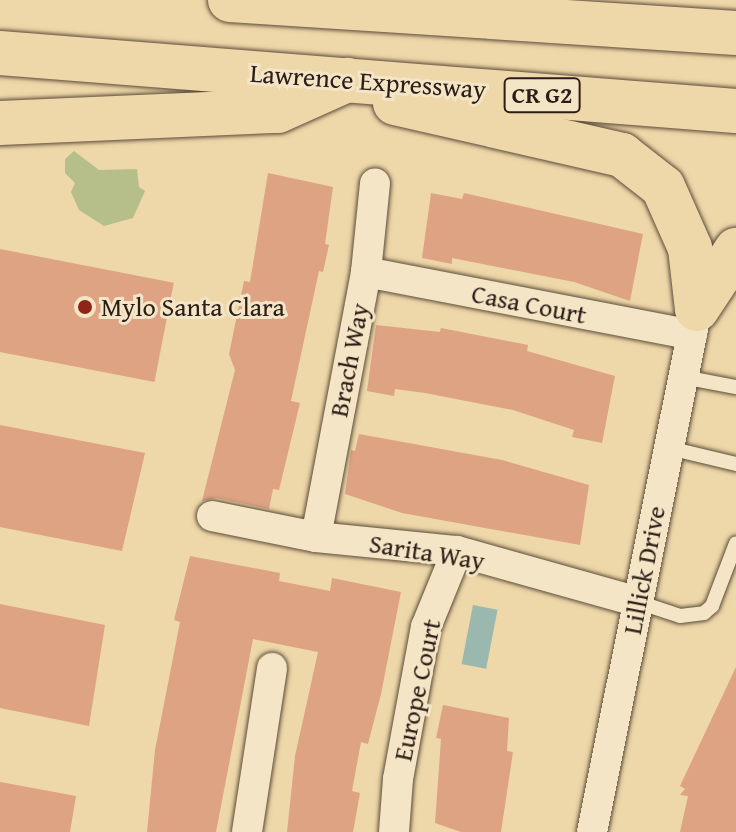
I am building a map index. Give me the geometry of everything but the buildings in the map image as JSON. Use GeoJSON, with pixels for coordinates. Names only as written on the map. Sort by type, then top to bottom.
{"type":"FeatureCollection","features":[{"type":"Feature","properties":{"kind":"highway"},"geometry":{"type":"LineString","coordinates":[[230,0],[736,33]]}},
{"type":"Feature","properties":{"kind":"highway","name":"Lawrence Expressway"},"geometry":{"type":"LineString","coordinates":[[0,53],[736,111]]}},
{"type":"Feature","properties":{"kind":"highway"},"geometry":{"type":"LineString","coordinates":[[0,123],[278,111],[349,79],[405,109],[622,155],[663,187],[690,248],[695,322]]}},
{"type":"Feature","properties":{"kind":"highway"},"geometry":{"type":"LineString","coordinates":[[695,322],[736,250]]}},
{"type":"Feature","properties":{"kind":"street","name":"Brach Way"},"geometry":{"type":"LineString","coordinates":[[316,537],[366,272],[375,183]]}},
{"type":"Feature","properties":{"kind":"street","name":"Casa Court"},"geometry":{"type":"LineString","coordinates":[[366,272],[695,322]]}},
{"type":"Feature","properties":{"kind":"street","name":"Lillick Drive"},"geometry":{"type":"LineString","coordinates":[[592,832],[695,322]]}},
{"type":"Feature","properties":{"kind":"street","name":"Sarita Way"},"geometry":{"type":"LineString","coordinates":[[212,516],[316,537],[457,551],[638,602]]}},
{"type":"Feature","properties":{"kind":"street","name":"Europe Court"},"geometry":{"type":"LineString","coordinates":[[394,832],[398,779],[426,627],[457,551]]}},
{"type":"Feature","properties":{"kind":"street"},"geometry":{"type":"LineString","coordinates":[[247,832],[272,668]]}},
{"type":"Feature","properties":{"kind":"lane"},"geometry":{"type":"LineString","coordinates":[[683,377],[736,387]]}},
{"type":"Feature","properties":{"kind":"lane"},"geometry":{"type":"LineString","coordinates":[[669,448],[736,464]]}},
{"type":"Feature","properties":{"kind":"lane"},"geometry":{"type":"LineString","coordinates":[[638,602],[680,616],[704,613],[712,606],[736,543]]}},
{"type":"Feature","properties":{"kind":"green space"},"geometry":{"type":"Polygon","coordinates":[[[74,151],[99,170],[137,169],[139,187],[145,191],[133,218],[104,226],[79,210],[71,192],[75,183],[65,173],[65,159],[74,151]]]}},
{"type":"Feature","properties":{"kind":"water"},"geometry":{"type":"Polygon","coordinates":[[[473,605],[498,610],[486,669],[462,664],[473,605]]]}},
{"type":"Feature","properties":{"kind":"place","name":"Mylo Santa Clara"},"geometry":{"type":"Point","coordinates":[85,307]}}]}
